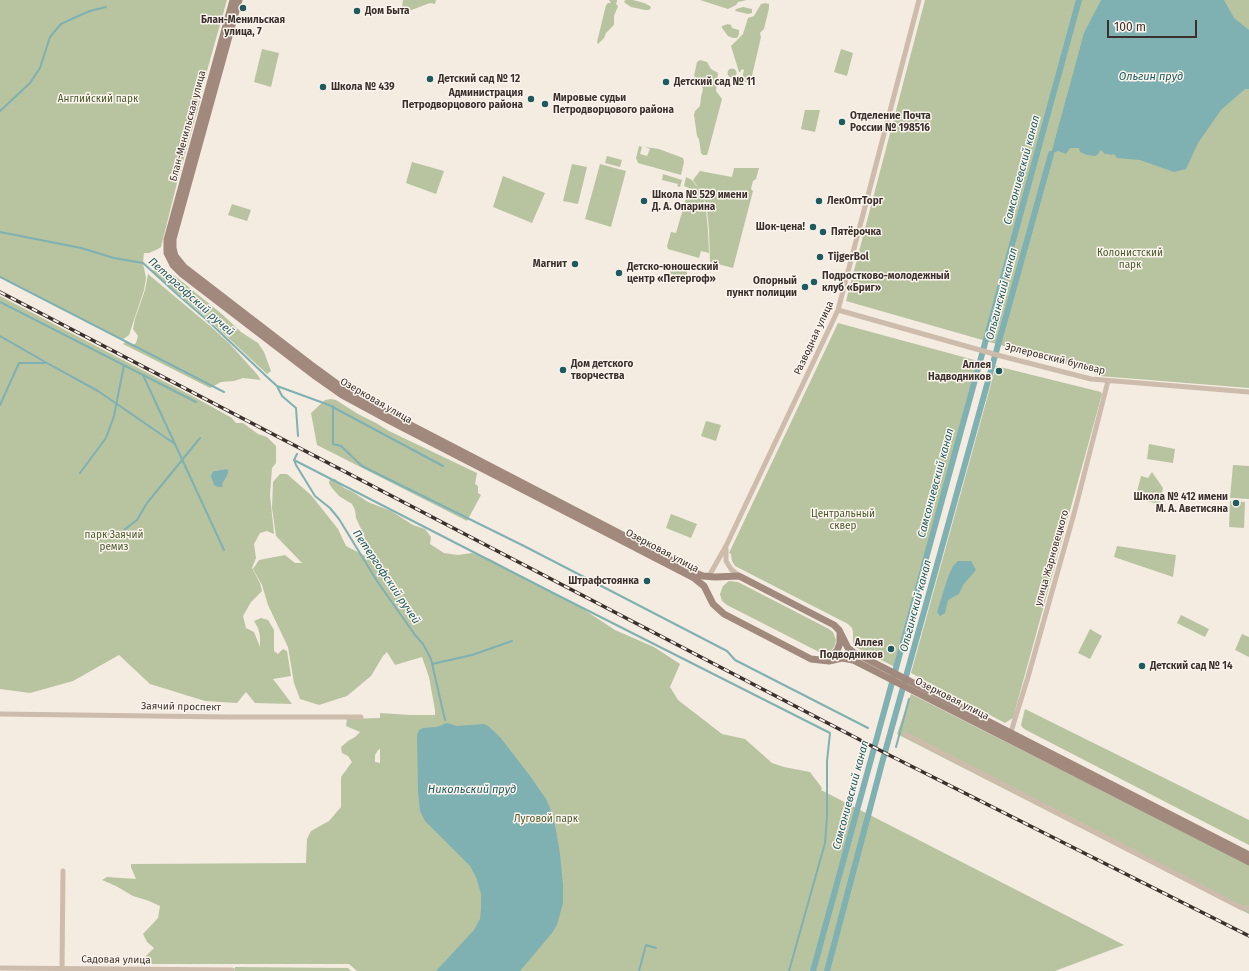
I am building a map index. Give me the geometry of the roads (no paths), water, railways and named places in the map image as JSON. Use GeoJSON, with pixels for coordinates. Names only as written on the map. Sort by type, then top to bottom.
{"type":"FeatureCollection","features":[{"type":"Feature","properties":{"kind":"street","name":"Блан-Менильская улица"},"geometry":{"type":"LineString","coordinates":[[172,257],[166,249],[167,240],[233,0]]}},
{"type":"Feature","properties":{"kind":"street","name":"Блан-Менильская улица"},"geometry":{"type":"LineString","coordinates":[[172,257],[173,239],[240,0]]}},
{"type":"Feature","properties":{"kind":"street","name":"Разводная улица"},"geometry":{"type":"LineString","coordinates":[[709,576],[726,546],[838,310],[919,0]]}},
{"type":"Feature","properties":{"kind":"street","name":"Озерковая улица"},"geometry":{"type":"LineString","coordinates":[[172,257],[351,394],[698,574],[709,576],[739,576]]}},
{"type":"Feature","properties":{"kind":"street","name":"Озерковая улица"},"geometry":{"type":"LineString","coordinates":[[172,257],[177,269],[186,277],[342,395],[694,578],[704,586],[713,604],[724,614],[806,657],[818,661],[829,661],[838,658],[848,659],[885,672]]}},
{"type":"Feature","properties":{"kind":"street","name":"Эрлеровский бульвар"},"geometry":{"type":"LineString","coordinates":[[838,310],[1069,374],[1108,381],[1249,392]]}},
{"type":"Feature","properties":{"kind":"street","name":"улица Жарновецкого"},"geometry":{"type":"LineString","coordinates":[[1009,736],[1028,677],[1075,510],[1108,381]]}},
{"type":"Feature","properties":{"kind":"street","name":"Озерковая улица"},"geometry":{"type":"LineString","coordinates":[[726,546],[726,561],[731,569],[739,576],[834,625],[839,630],[846,645],[851,651],[885,672],[1249,862]]}},
{"type":"Feature","properties":{"kind":"street"},"geometry":{"type":"LineString","coordinates":[[704,586],[709,576]]}},
{"type":"Feature","properties":{"kind":"street"},"geometry":{"type":"LineString","coordinates":[[818,661],[826,659],[837,650],[840,638],[839,630]]}},
{"type":"Feature","properties":{"kind":"street","name":"Заячий проспект"},"geometry":{"type":"LineString","coordinates":[[0,714],[361,717]]}},
{"type":"Feature","properties":{"kind":"street"},"geometry":{"type":"LineString","coordinates":[[905,734],[1242,908],[1249,908]]}},
{"type":"Feature","properties":{"kind":"street","name":"Озерковая улица"},"geometry":{"type":"LineString","coordinates":[[1009,736],[1249,854]]}},
{"type":"Feature","properties":{"kind":"street"},"geometry":{"type":"LineString","coordinates":[[62,968],[63,871]]}},
{"type":"Feature","properties":{"kind":"street","name":"Садовая улица"},"geometry":{"type":"LineString","coordinates":[[0,968],[232,970]]}},
{"type":"Feature","properties":{"kind":"water","name":"Ольгин пруд"},"geometry":{"type":"Polygon","coordinates":[[[1101,0],[1224,0],[1234,18],[1249,30],[1249,89],[1245,89],[1221,110],[1198,143],[1186,169],[1174,172],[1140,160],[1117,158],[1114,154],[1105,154],[1101,150],[1095,156],[1080,152],[1079,148],[1070,148],[1066,154],[1058,151],[1051,154],[1084,33],[1101,0]]]}},
{"type":"Feature","properties":{"kind":"water"},"geometry":{"type":"Polygon","coordinates":[[[228,470],[228,474],[222,484],[223,487],[214,485],[211,476],[212,473],[214,471],[228,470]]]}},
{"type":"Feature","properties":{"kind":"water"},"geometry":{"type":"Polygon","coordinates":[[[958,561],[971,561],[976,570],[963,585],[959,594],[948,600],[945,613],[940,616],[937,612],[948,577],[953,566],[958,561]]]}},
{"type":"Feature","properties":{"kind":"water","name":"Никольский пруд"},"geometry":{"type":"Polygon","coordinates":[[[448,723],[457,726],[484,724],[500,737],[546,799],[555,825],[560,854],[563,903],[557,925],[552,933],[520,971],[436,971],[474,930],[480,919],[481,909],[481,894],[476,877],[470,866],[425,821],[420,811],[418,791],[417,735],[419,730],[423,728],[436,727],[448,723]]]}},
{"type":"Feature","properties":{"kind":"waterway","name":"Самсониевский канал"},"geometry":{"type":"LineString","coordinates":[[813,971],[1079,0]]}},
{"type":"Feature","properties":{"kind":"waterway"},"geometry":{"type":"LineString","coordinates":[[0,111],[30,83],[40,68],[50,37],[61,24],[90,11],[106,7]]}},
{"type":"Feature","properties":{"kind":"waterway","name":"Ольгинский канал"},"geometry":{"type":"LineString","coordinates":[[827,971],[882,763],[1051,154]]}},
{"type":"Feature","properties":{"kind":"waterway","name":"Петергофский ручей"},"geometry":{"type":"LineString","coordinates":[[0,232],[81,248],[114,258],[143,263],[207,320],[277,386],[282,396],[296,408],[298,436]]}},
{"type":"Feature","properties":{"kind":"waterway"},"geometry":{"type":"LineString","coordinates":[[0,277],[224,392]]}},
{"type":"Feature","properties":{"kind":"waterway"},"geometry":{"type":"LineString","coordinates":[[0,302],[196,402]]}},
{"type":"Feature","properties":{"kind":"waterway"},"geometry":{"type":"LineString","coordinates":[[0,336],[98,391],[175,444]]}},
{"type":"Feature","properties":{"kind":"waterway"},"geometry":{"type":"LineString","coordinates":[[0,405],[19,363],[45,363]]}},
{"type":"Feature","properties":{"kind":"waterway"},"geometry":{"type":"LineString","coordinates":[[80,473],[106,438],[114,416],[124,365]]}},
{"type":"Feature","properties":{"kind":"waterway"},"geometry":{"type":"LineString","coordinates":[[143,375],[224,550]]}},
{"type":"Feature","properties":{"kind":"waterway"},"geometry":{"type":"LineString","coordinates":[[277,386],[329,405],[443,466]]}},
{"type":"Feature","properties":{"kind":"waterway"},"geometry":{"type":"LineString","coordinates":[[333,406],[333,444],[341,446],[362,466],[524,546],[727,651],[735,660],[868,728]]}},
{"type":"Feature","properties":{"kind":"waterway"},"geometry":{"type":"LineString","coordinates":[[124,530],[137,520],[147,503],[200,438]]}},
{"type":"Feature","properties":{"kind":"waterway","name":"Петергофский ручей"},"geometry":{"type":"LineString","coordinates":[[297,454],[294,460],[296,465],[315,496],[330,508],[339,519],[377,581],[423,644],[431,659],[445,720]]}},
{"type":"Feature","properties":{"kind":"waterway"},"geometry":{"type":"LineString","coordinates":[[294,460],[830,733],[827,761],[827,817],[825,843],[789,971]]}},
{"type":"Feature","properties":{"kind":"waterway"},"geometry":{"type":"LineString","coordinates":[[432,664],[472,655],[512,641]]}},
{"type":"Feature","properties":{"kind":"waterway"},"geometry":{"type":"LineString","coordinates":[[896,747],[909,699]]}},
{"type":"Feature","properties":{"kind":"waterway"},"geometry":{"type":"LineString","coordinates":[[639,971],[646,945],[656,948]]}},
{"type":"Feature","properties":{"kind":"railway"},"geometry":{"type":"LineString","coordinates":[[0,292],[889,755],[1249,936]]}},
{"type":"Feature","properties":{"kind":"place","name":"Блан-Менильская улица, 7"},"geometry":{"type":"Point","coordinates":[243,8]}},
{"type":"Feature","properties":{"kind":"place","name":"Дом Быта"},"geometry":{"type":"Point","coordinates":[357,11]}},
{"type":"Feature","properties":{"kind":"place","name":"Детский сад № 12"},"geometry":{"type":"Point","coordinates":[430,79]}},
{"type":"Feature","properties":{"kind":"place","name":"Детский сад № 11"},"geometry":{"type":"Point","coordinates":[666,82]}},
{"type":"Feature","properties":{"kind":"place","name":"Школа № 439"},"geometry":{"type":"Point","coordinates":[323,87]}},
{"type":"Feature","properties":{"kind":"place","name":"Администрация Петродворцового района"},"geometry":{"type":"Point","coordinates":[531,99]}},
{"type":"Feature","properties":{"kind":"place","name":"Мировые судьи Петродворцового района"},"geometry":{"type":"Point","coordinates":[545,104]}},
{"type":"Feature","properties":{"kind":"place","name":"Отделение Почта России № 198516"},"geometry":{"type":"Point","coordinates":[842,122]}},
{"type":"Feature","properties":{"kind":"place","name":"Школа № 529 имени Д. А. Опарина"},"geometry":{"type":"Point","coordinates":[644,201]}},
{"type":"Feature","properties":{"kind":"place","name":"ЛекОптТорг"},"geometry":{"type":"Point","coordinates":[819,201]}},
{"type":"Feature","properties":{"kind":"place","name":"Шок-цена!"},"geometry":{"type":"Point","coordinates":[813,227]}},
{"type":"Feature","properties":{"kind":"place","name":"Пятёрочка"},"geometry":{"type":"Point","coordinates":[823,232]}},
{"type":"Feature","properties":{"kind":"place","name":"TijgerBol"},"geometry":{"type":"Point","coordinates":[820,257]}},
{"type":"Feature","properties":{"kind":"place","name":"Магнит"},"geometry":{"type":"Point","coordinates":[575,264]}},
{"type":"Feature","properties":{"kind":"place","name":"Детско-юношеский центр «Петергоф»"},"geometry":{"type":"Point","coordinates":[619,273]}},
{"type":"Feature","properties":{"kind":"place","name":"Подростково-молодежный клуб «Бриг»"},"geometry":{"type":"Point","coordinates":[814,282]}},
{"type":"Feature","properties":{"kind":"place","name":"Опорный пункт полиции"},"geometry":{"type":"Point","coordinates":[805,287]}},
{"type":"Feature","properties":{"kind":"place","name":"Дом детского творчества"},"geometry":{"type":"Point","coordinates":[563,370]}},
{"type":"Feature","properties":{"kind":"place","name":"Аллея Надводников"},"geometry":{"type":"Point","coordinates":[999,371]}},
{"type":"Feature","properties":{"kind":"place","name":"Школа № 412 имени М. А. Аветисяна"},"geometry":{"type":"Point","coordinates":[1236,503]}},
{"type":"Feature","properties":{"kind":"place","name":"Штрафстоянка"},"geometry":{"type":"Point","coordinates":[647,581]}},
{"type":"Feature","properties":{"kind":"place","name":"Аллея Подводников"},"geometry":{"type":"Point","coordinates":[891,649]}},
{"type":"Feature","properties":{"kind":"place","name":"Детский сад № 14"},"geometry":{"type":"Point","coordinates":[1142,666]}},
{"type":"Feature","properties":{"kind":"park label","name":"Английский парк"},"geometry":{"type":"Point","coordinates":[98,99]}},
{"type":"Feature","properties":{"kind":"park label","name":"Колонистский парк"},"geometry":{"type":"Point","coordinates":[1130,258]}},
{"type":"Feature","properties":{"kind":"park label","name":"Центральный сквер"},"geometry":{"type":"Point","coordinates":[843,520]}},
{"type":"Feature","properties":{"kind":"park label","name":"парк Заячий ремиз"},"geometry":{"type":"Point","coordinates":[114,540]}},
{"type":"Feature","properties":{"kind":"park label","name":"Луговой парк"},"geometry":{"type":"Point","coordinates":[546,819]}}]}
